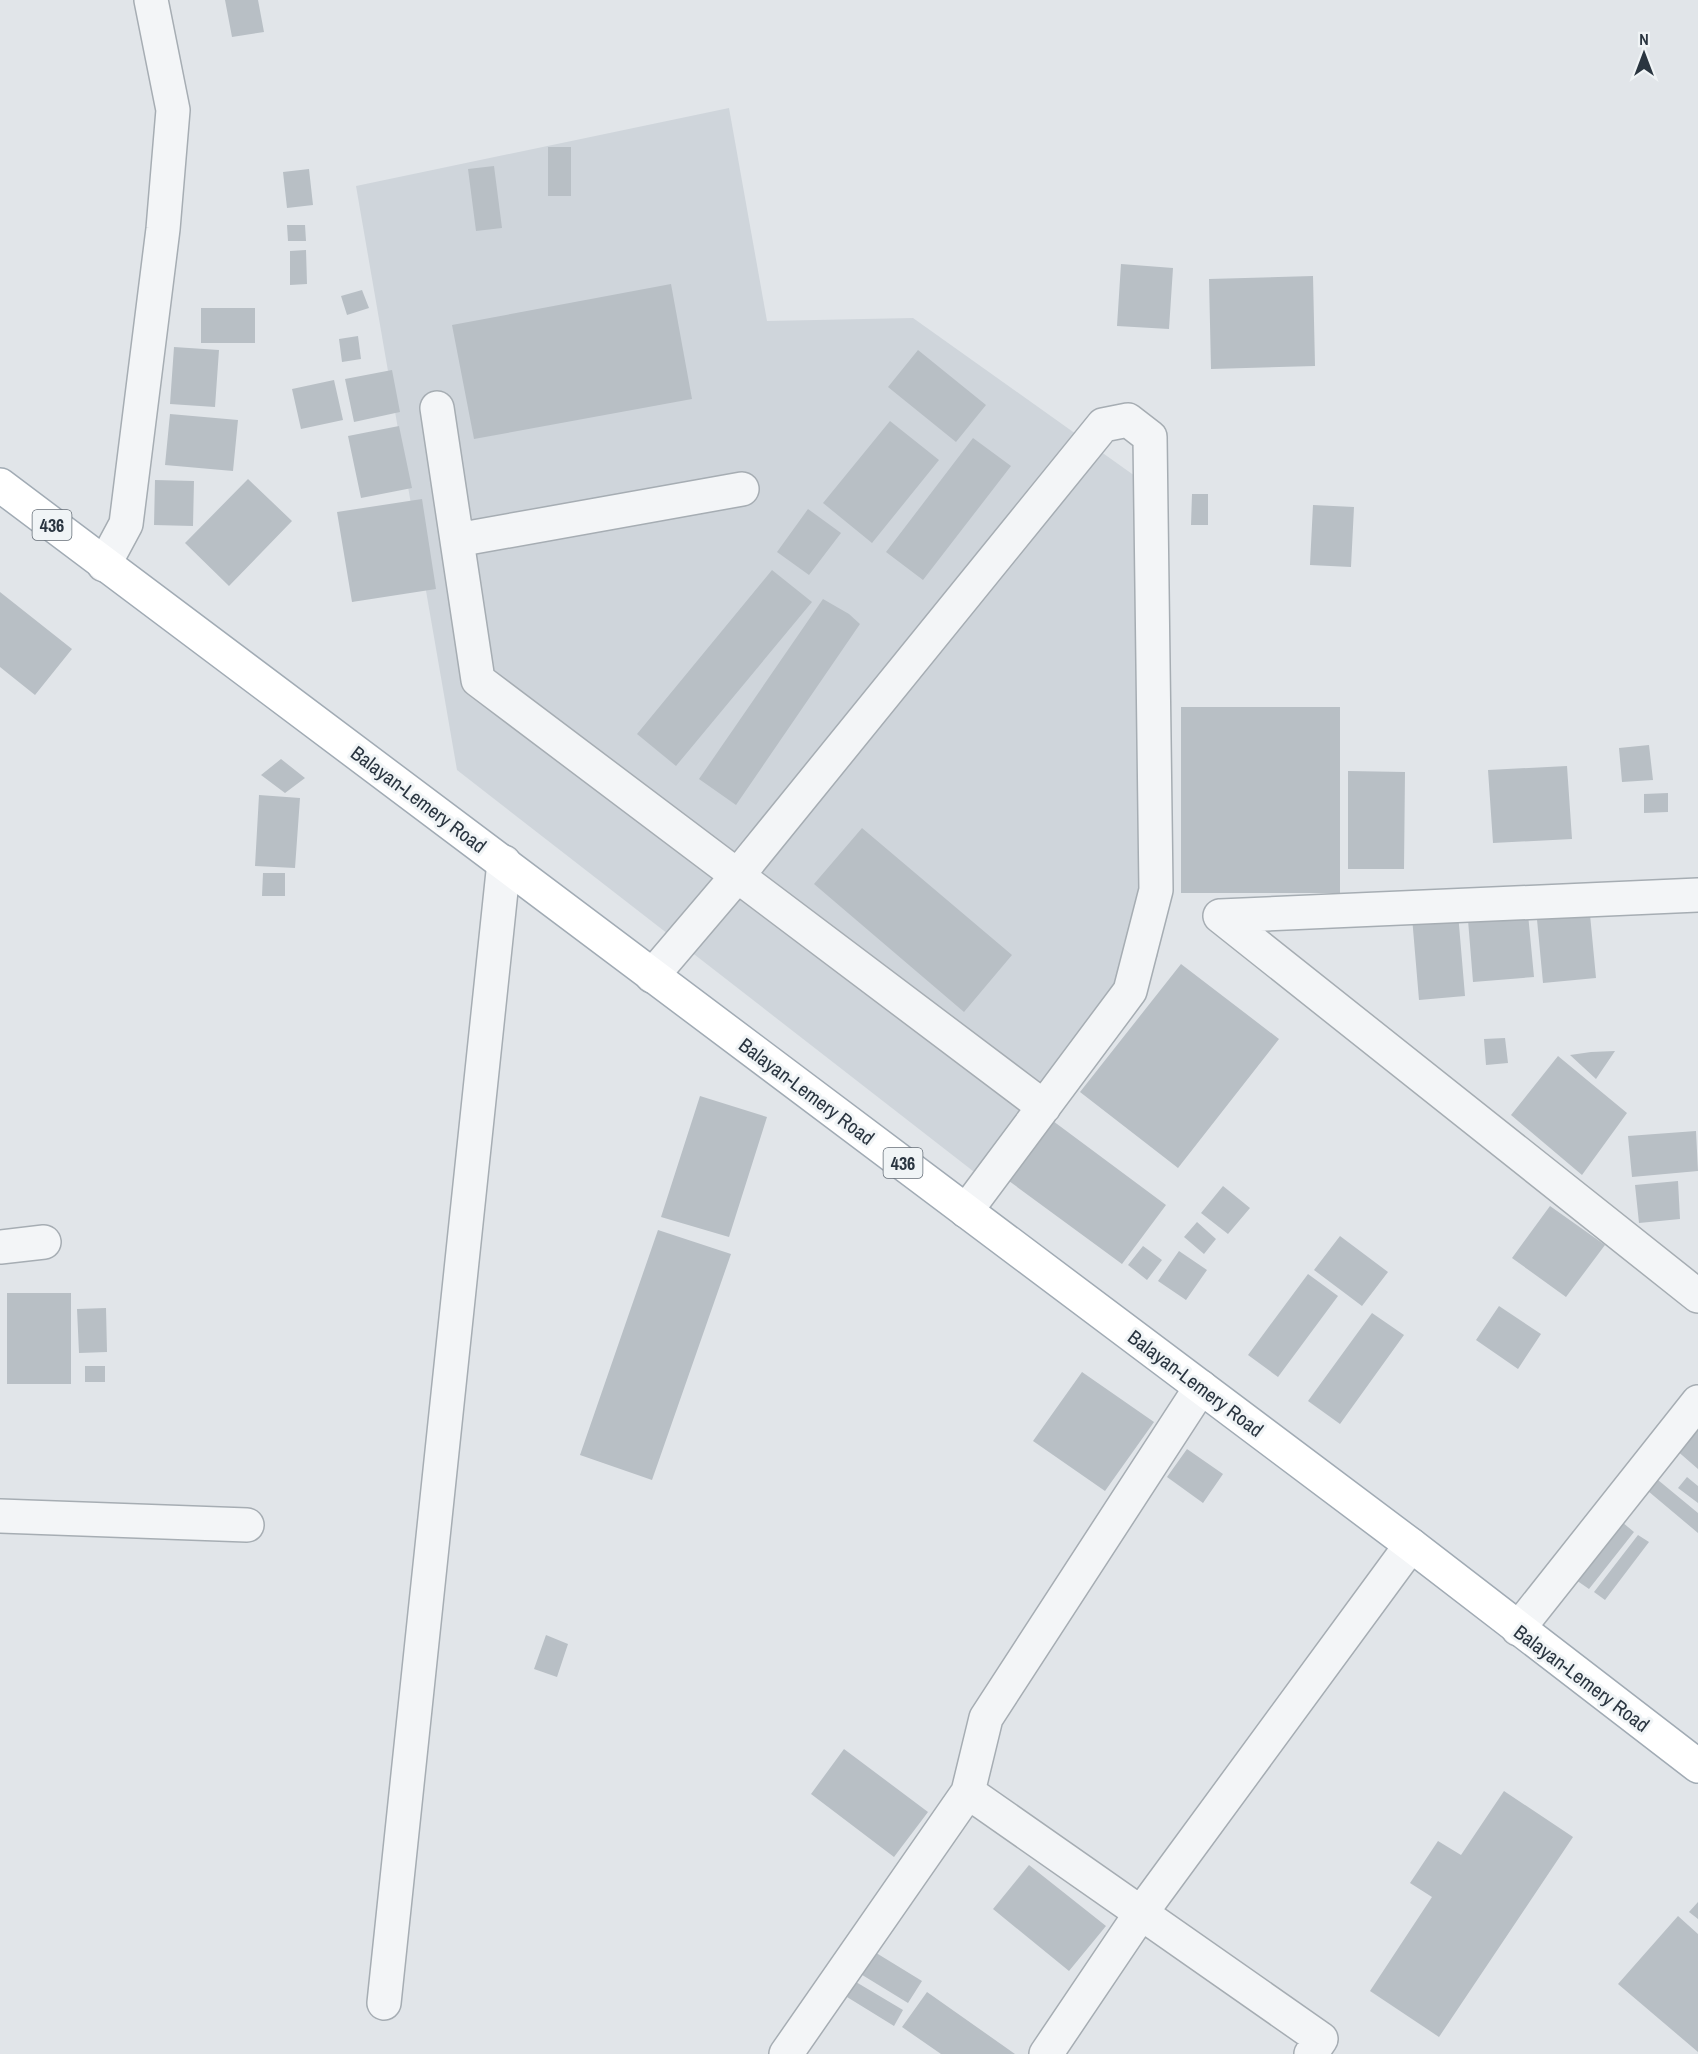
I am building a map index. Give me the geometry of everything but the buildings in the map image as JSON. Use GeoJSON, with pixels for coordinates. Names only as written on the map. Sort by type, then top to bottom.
{"type":"FeatureCollection","features":[{"type":"Feature","properties":{"kind":"main road","name":"Balayan-Lemery Road"},"geometry":{"type":"LineString","coordinates":[[0,485],[1411,1545],[1698,1766]]}},
{"type":"Feature","properties":{"kind":"street"},"geometry":{"type":"LineString","coordinates":[[104,565],[126,524],[164,230],[173,110],[152,0]]}},
{"type":"Feature","properties":{"kind":"street"},"geometry":{"type":"LineString","coordinates":[[437,408],[478,680],[1044,1107]]}},
{"type":"Feature","properties":{"kind":"street"},"geometry":{"type":"LineString","coordinates":[[652,976],[738,875],[1103,425],[1128,420],[1150,437],[1156,890],[1130,991],[966,1211]]}},
{"type":"Feature","properties":{"kind":"street"},"geometry":{"type":"LineString","coordinates":[[457,540],[742,489]]}},
{"type":"Feature","properties":{"kind":"street"},"geometry":{"type":"LineString","coordinates":[[384,2003],[504,862]]}},
{"type":"Feature","properties":{"kind":"street"},"geometry":{"type":"LineString","coordinates":[[1698,895],[1220,916],[1698,1296]]}},
{"type":"Feature","properties":{"kind":"street"},"geometry":{"type":"LineString","coordinates":[[0,1247],[44,1242]]}},
{"type":"Feature","properties":{"kind":"street"},"geometry":{"type":"LineString","coordinates":[[786,2054],[968,1792],[986,1718],[1201,1387]]}},
{"type":"Feature","properties":{"kind":"street"},"geometry":{"type":"LineString","coordinates":[[1518,1629],[1698,1402]]}},
{"type":"Feature","properties":{"kind":"street"},"geometry":{"type":"LineString","coordinates":[[0,1516],[247,1525]]}},
{"type":"Feature","properties":{"kind":"street"},"geometry":{"type":"LineString","coordinates":[[1046,2054],[1141,1913],[1411,1545]]}},
{"type":"Feature","properties":{"kind":"street"},"geometry":{"type":"LineString","coordinates":[[968,1792],[1321,2039],[1311,2054]]}},
{"type":"Feature","properties":{"kind":"shaded area"},"geometry":{"type":"Polygon","coordinates":[[[729,108],[767,321],[913,318],[1149,486],[1158,956],[1000,1192],[457,770],[356,186],[729,108]]]}}]}
